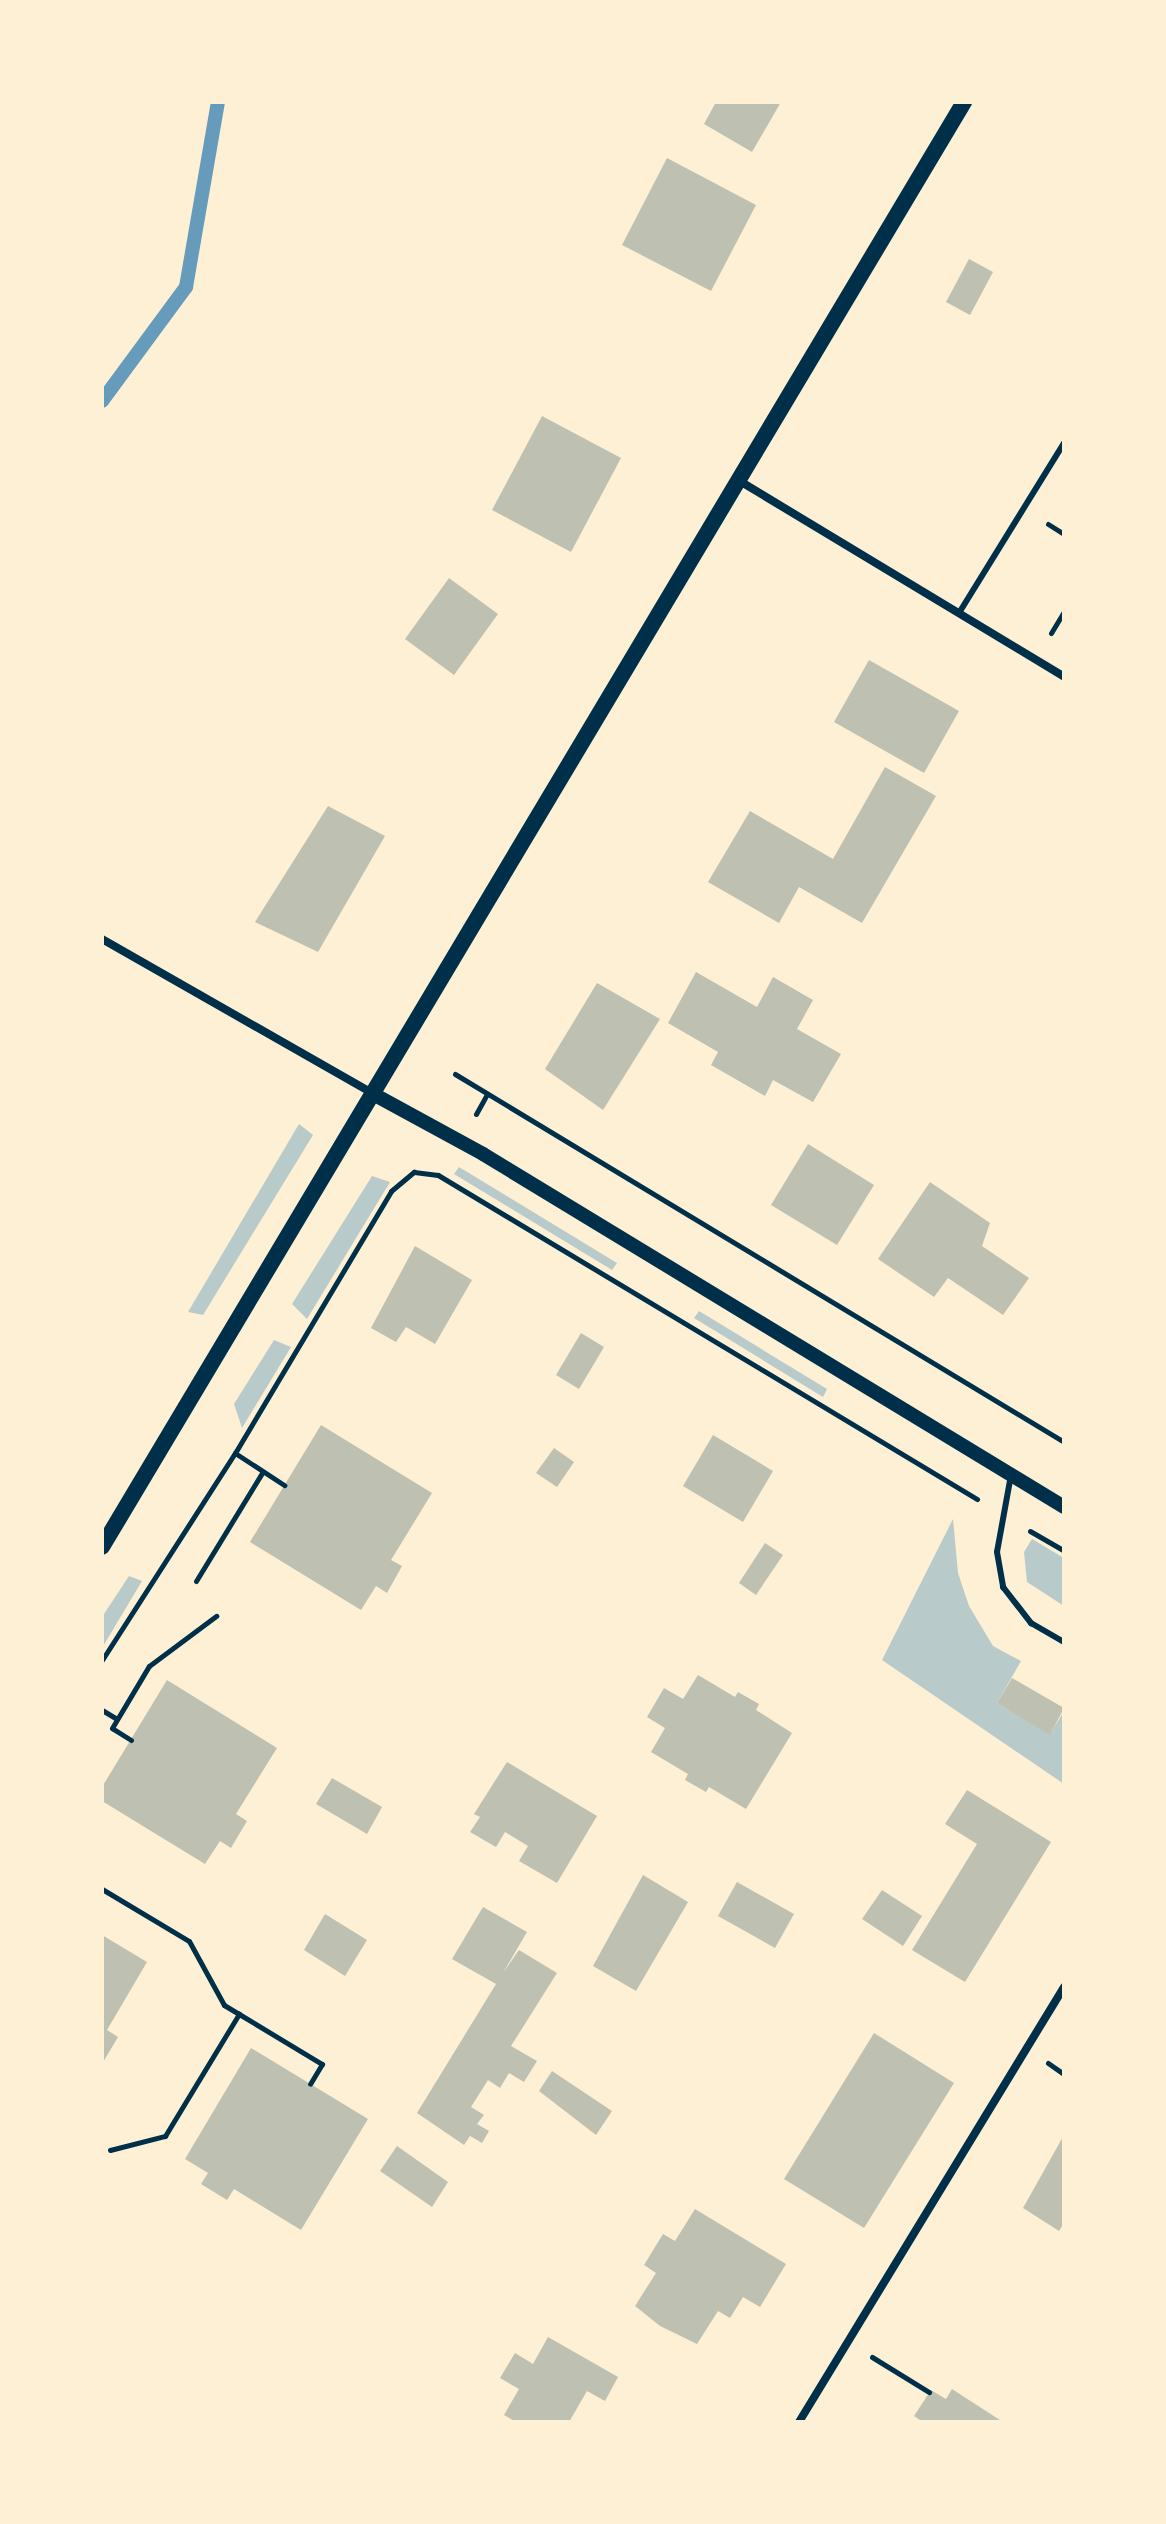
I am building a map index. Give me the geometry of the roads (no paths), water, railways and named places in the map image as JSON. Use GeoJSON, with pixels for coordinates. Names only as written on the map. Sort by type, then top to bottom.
{"type":"FeatureCollection","features":[{"type":"Feature","properties":{"kind":"main road"},"geometry":{"type":"LineString","coordinates":[[102,1547],[375,1095],[737,479],[964,102]]}},
{"type":"Feature","properties":{"kind":"street"},"geometry":{"type":"LineString","coordinates":[[737,479],[1064,677]]}},
{"type":"Feature","properties":{"kind":"street"},"geometry":{"type":"LineString","coordinates":[[102,939],[483,1154],[1064,1507]]}},
{"type":"Feature","properties":{"kind":"street"},"geometry":{"type":"LineString","coordinates":[[799,2422],[1064,1987]]}},
{"type":"Feature","properties":{"kind":"lane"},"geometry":{"type":"LineString","coordinates":[[959,613],[1064,443]]}},
{"type":"Feature","properties":{"kind":"lane"},"geometry":{"type":"LineString","coordinates":[[1011,1475],[997,1552],[1003,1587],[1031,1623],[1064,1642]]}},
{"type":"Feature","properties":{"kind":"waterway"},"geometry":{"type":"LineString","coordinates":[[102,401],[186,287],[218,102]]}}]}
